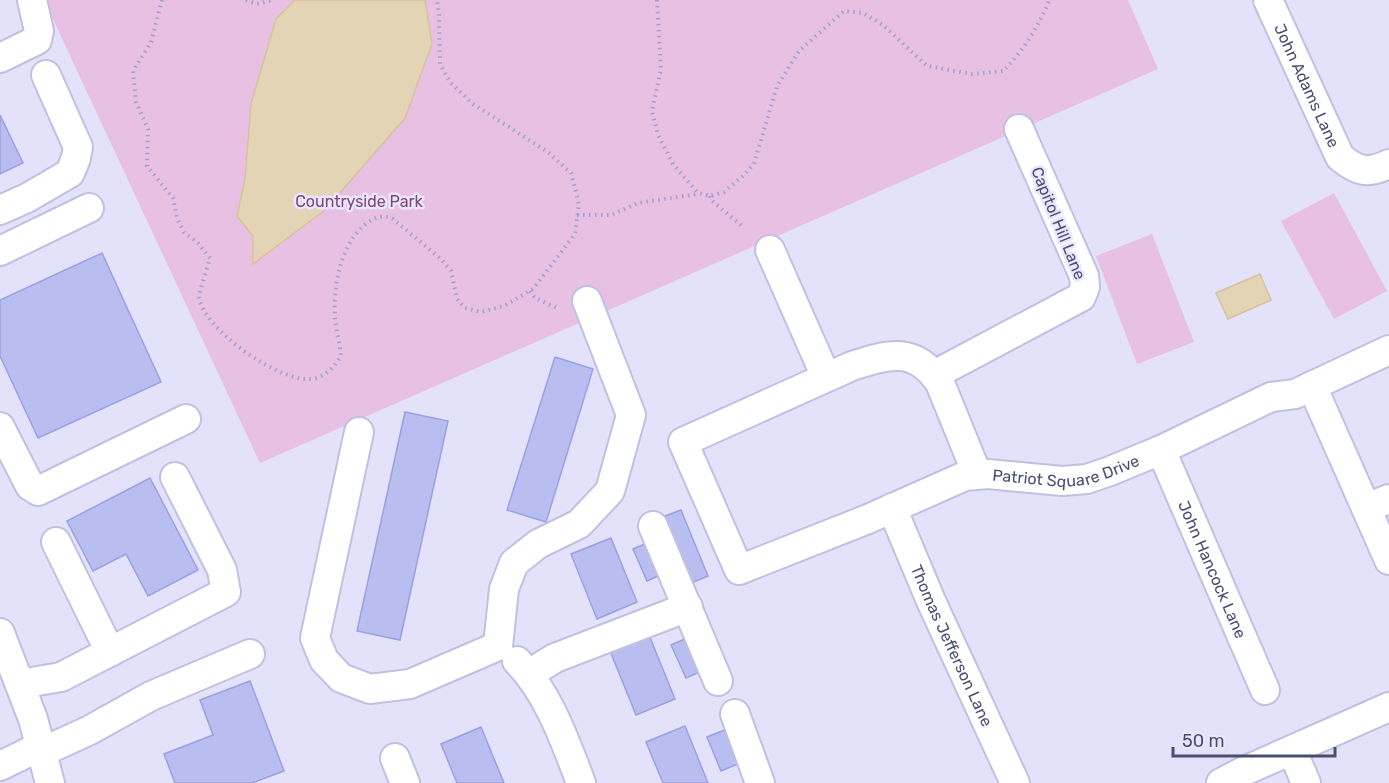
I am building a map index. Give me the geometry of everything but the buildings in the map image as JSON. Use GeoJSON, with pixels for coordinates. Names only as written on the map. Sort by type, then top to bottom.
{"type":"FeatureCollection","features":[{"type":"Feature","properties":{"kind":"street"},"geometry":{"type":"LineString","coordinates":[[0,58],[37,40],[39,31],[32,0]]}},
{"type":"Feature","properties":{"kind":"street","name":"John Adams Lane"},"geometry":{"type":"LineString","coordinates":[[1268,0],[1340,157],[1352,167],[1367,171],[1389,164]]}},
{"type":"Feature","properties":{"kind":"street"},"geometry":{"type":"LineString","coordinates":[[0,210],[27,198],[70,173],[76,158],[78,147],[46,75]]}},
{"type":"Feature","properties":{"kind":"street","name":"Capitol Hill Lane"},"geometry":{"type":"LineString","coordinates":[[934,375],[1081,297],[1085,287],[1084,276],[1019,129]]}},
{"type":"Feature","properties":{"kind":"street"},"geometry":{"type":"LineString","coordinates":[[0,251],[89,208]]}},
{"type":"Feature","properties":{"kind":"street"},"geometry":{"type":"LineString","coordinates":[[770,250],[826,377],[871,359],[894,355],[909,357],[923,364],[940,383],[977,474]]}},
{"type":"Feature","properties":{"kind":"street"},"geometry":{"type":"LineString","coordinates":[[498,646],[504,589],[514,562],[538,544],[579,524],[610,491],[632,415],[586,302]]}},
{"type":"Feature","properties":{"kind":"street","name":"Patriot Square Drive"},"geometry":{"type":"LineString","coordinates":[[826,377],[684,442],[739,570],[965,476],[977,474],[1062,482],[1110,471],[1161,450],[1270,397],[1295,394],[1389,350]]}},
{"type":"Feature","properties":{"kind":"street"},"geometry":{"type":"LineString","coordinates":[[1312,386],[1377,504],[1389,560]]}},
{"type":"Feature","properties":{"kind":"street"},"geometry":{"type":"LineString","coordinates":[[0,427],[30,486],[38,491],[186,418]]}},
{"type":"Feature","properties":{"kind":"street"},"geometry":{"type":"LineString","coordinates":[[359,432],[315,638],[324,660],[341,678],[370,689],[410,684],[498,646]]}},
{"type":"Feature","properties":{"kind":"street","name":"John Hancock Lane"},"geometry":{"type":"LineString","coordinates":[[1161,450],[1265,690]]}},
{"type":"Feature","properties":{"kind":"street"},"geometry":{"type":"LineString","coordinates":[[11,663],[61,677],[226,592],[222,570],[176,477]]}},
{"type":"Feature","properties":{"kind":"street","name":"Thomas Jefferson Lane"},"geometry":{"type":"LineString","coordinates":[[892,508],[931,601],[1015,783]]}},
{"type":"Feature","properties":{"kind":"street"},"geometry":{"type":"LineString","coordinates":[[653,526],[718,681]]}},
{"type":"Feature","properties":{"kind":"street"},"geometry":{"type":"LineString","coordinates":[[56,542],[110,652]]}},
{"type":"Feature","properties":{"kind":"street"},"geometry":{"type":"LineString","coordinates":[[529,674],[555,658],[688,607]]}},
{"type":"Feature","properties":{"kind":"street"},"geometry":{"type":"LineString","coordinates":[[0,633],[42,749],[50,783]]}},
{"type":"Feature","properties":{"kind":"street"},"geometry":{"type":"LineString","coordinates":[[498,646],[512,656],[529,674],[543,694],[581,783]]}},
{"type":"Feature","properties":{"kind":"street"},"geometry":{"type":"LineString","coordinates":[[0,766],[90,730],[151,696],[250,654]]}},
{"type":"Feature","properties":{"kind":"street"},"geometry":{"type":"LineString","coordinates":[[1221,783],[1389,707]]}},
{"type":"Feature","properties":{"kind":"street"},"geometry":{"type":"LineString","coordinates":[[735,714],[760,783]]}},
{"type":"Feature","properties":{"kind":"street"},"geometry":{"type":"LineString","coordinates":[[1292,750],[1306,783]]}},
{"type":"Feature","properties":{"kind":"path"},"geometry":{"type":"LineString","coordinates":[[162,0],[151,42],[133,71],[136,102],[148,129],[147,165],[173,198],[177,218],[184,232],[197,242],[210,258],[199,295],[202,307],[216,327],[238,348],[269,367],[298,378],[309,379],[324,374],[335,365],[341,356],[335,319],[337,279],[346,250],[361,228],[374,218],[386,216],[393,219],[441,259],[451,271],[457,299],[465,308],[481,312],[504,306],[530,291],[575,234],[579,204],[571,173],[548,152],[473,104],[450,82],[440,64],[437,0]]}},
{"type":"Feature","properties":{"kind":"path"},"geometry":{"type":"LineString","coordinates":[[246,0],[256,4],[274,0]]}},
{"type":"Feature","properties":{"kind":"path"},"geometry":{"type":"LineString","coordinates":[[657,0],[662,69],[652,111],[658,135],[673,164],[698,193]]}},
{"type":"Feature","properties":{"kind":"path"},"geometry":{"type":"LineString","coordinates":[[577,215],[611,215],[638,203],[698,193],[710,196],[724,192],[754,164],[777,86],[800,51],[844,11],[863,13],[883,25],[927,66],[972,74],[1003,71],[1012,63],[1045,11],[1049,0]]}},
{"type":"Feature","properties":{"kind":"path"},"geometry":{"type":"LineString","coordinates":[[710,196],[711,200],[742,226]]}},
{"type":"Feature","properties":{"kind":"path"},"geometry":{"type":"LineString","coordinates":[[530,291],[535,298],[559,309]]}},
{"type":"Feature","properties":{"kind":"green space","name":"Countryside Park"},"geometry":{"type":"Polygon","coordinates":[[[44,0],[1128,0],[1158,69],[260,463],[44,0]]]}},
{"type":"Feature","properties":{"kind":"green space"},"geometry":{"type":"Polygon","coordinates":[[[1334,193],[1387,291],[1334,319],[1281,221],[1334,193]]]}},
{"type":"Feature","properties":{"kind":"green space"},"geometry":{"type":"Polygon","coordinates":[[[1152,234],[1194,342],[1137,364],[1096,256],[1152,234]]]}},
{"type":"Feature","properties":{"kind":"shaded area"},"geometry":{"type":"Polygon","coordinates":[[[295,0],[425,0],[432,44],[405,118],[325,210],[253,264],[253,236],[237,216],[245,179],[251,104],[276,19],[295,0]]]}},
{"type":"Feature","properties":{"kind":"shaded area"},"geometry":{"type":"Polygon","coordinates":[[[1260,274],[1271,300],[1228,319],[1216,293],[1260,274]]]}}]}
